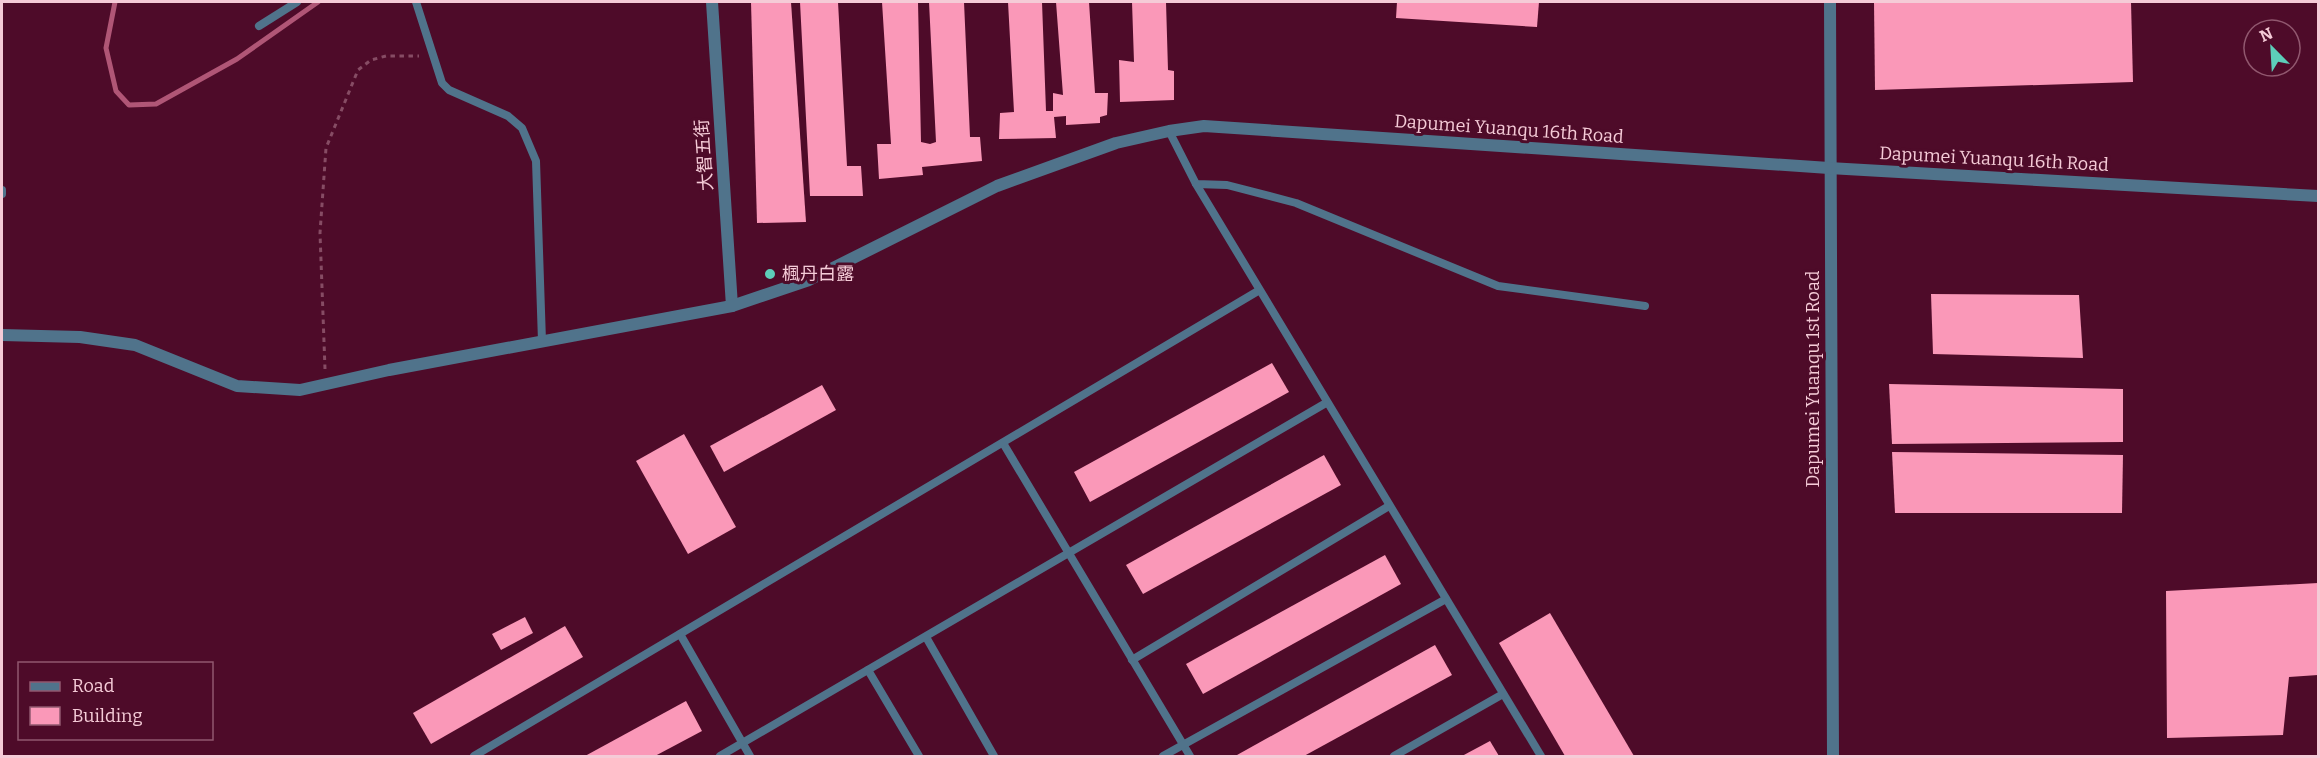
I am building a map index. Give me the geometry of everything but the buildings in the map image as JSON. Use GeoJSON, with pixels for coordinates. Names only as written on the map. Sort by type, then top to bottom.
{"type":"FeatureCollection","features":[{"type":"Feature","properties":{"kind":"street","name":"大智五街"},"geometry":{"type":"LineString","coordinates":[[712,2],[732,306]]}},
{"type":"Feature","properties":{"kind":"street","name":"Dapumei Yuanqu 1st Road"},"geometry":{"type":"LineString","coordinates":[[1830,2],[1833,756]]}},
{"type":"Feature","properties":{"kind":"street","name":"Dapumei Yuanqu 16th Road"},"geometry":{"type":"LineString","coordinates":[[2,335],[80,337],[135,345],[237,386],[300,390],[542,341],[732,306],[809,280],[997,186],[1116,143],[1169,130],[1204,126],[1829,168],[2319,196]]}},
{"type":"Feature","properties":{"kind":"lane"},"geometry":{"type":"LineString","coordinates":[[259,26],[297,2]]}},
{"type":"Feature","properties":{"kind":"lane"},"geometry":{"type":"LineString","coordinates":[[416,2],[441,82],[449,90],[508,116],[522,128],[536,160],[542,341]]}},
{"type":"Feature","properties":{"kind":"lane"},"geometry":{"type":"LineString","coordinates":[[1169,130],[1196,184],[1258,291],[1541,756]]}},
{"type":"Feature","properties":{"kind":"lane"},"geometry":{"type":"LineString","coordinates":[[1196,184],[1227,185],[1296,203],[1498,286],[1645,306]]}},
{"type":"Feature","properties":{"kind":"lane"},"geometry":{"type":"LineString","coordinates":[[474,756],[1258,291]]}},
{"type":"Feature","properties":{"kind":"lane"},"geometry":{"type":"LineString","coordinates":[[720,756],[1326,403]]}},
{"type":"Feature","properties":{"kind":"lane"},"geometry":{"type":"LineString","coordinates":[[1003,443],[1190,756]]}},
{"type":"Feature","properties":{"kind":"lane"},"geometry":{"type":"LineString","coordinates":[[1132,660],[1389,506]]}},
{"type":"Feature","properties":{"kind":"lane"},"geometry":{"type":"LineString","coordinates":[[1163,756],[1446,599]]}},
{"type":"Feature","properties":{"kind":"lane"},"geometry":{"type":"LineString","coordinates":[[680,634],[750,756]]}},
{"type":"Feature","properties":{"kind":"lane"},"geometry":{"type":"LineString","coordinates":[[926,637],[994,756]]}},
{"type":"Feature","properties":{"kind":"lane"},"geometry":{"type":"LineString","coordinates":[[868,670],[919,756]]}},
{"type":"Feature","properties":{"kind":"lane"},"geometry":{"type":"LineString","coordinates":[[1394,756],[1503,694]]}},
{"type":"Feature","properties":{"kind":"path"},"geometry":{"type":"LineString","coordinates":[[326,383],[320,233],[326,148],[358,70],[371,60],[386,56],[410,58],[433,53]]}},
{"type":"Feature","properties":{"kind":"waterway"},"geometry":{"type":"LineString","coordinates":[[115,2],[106,48],[116,91],[129,105],[156,104],[237,59],[318,2]]}},
{"type":"Feature","properties":{"kind":"place","name":"楓丹白露"},"geometry":{"type":"Point","coordinates":[770,274]}}]}
